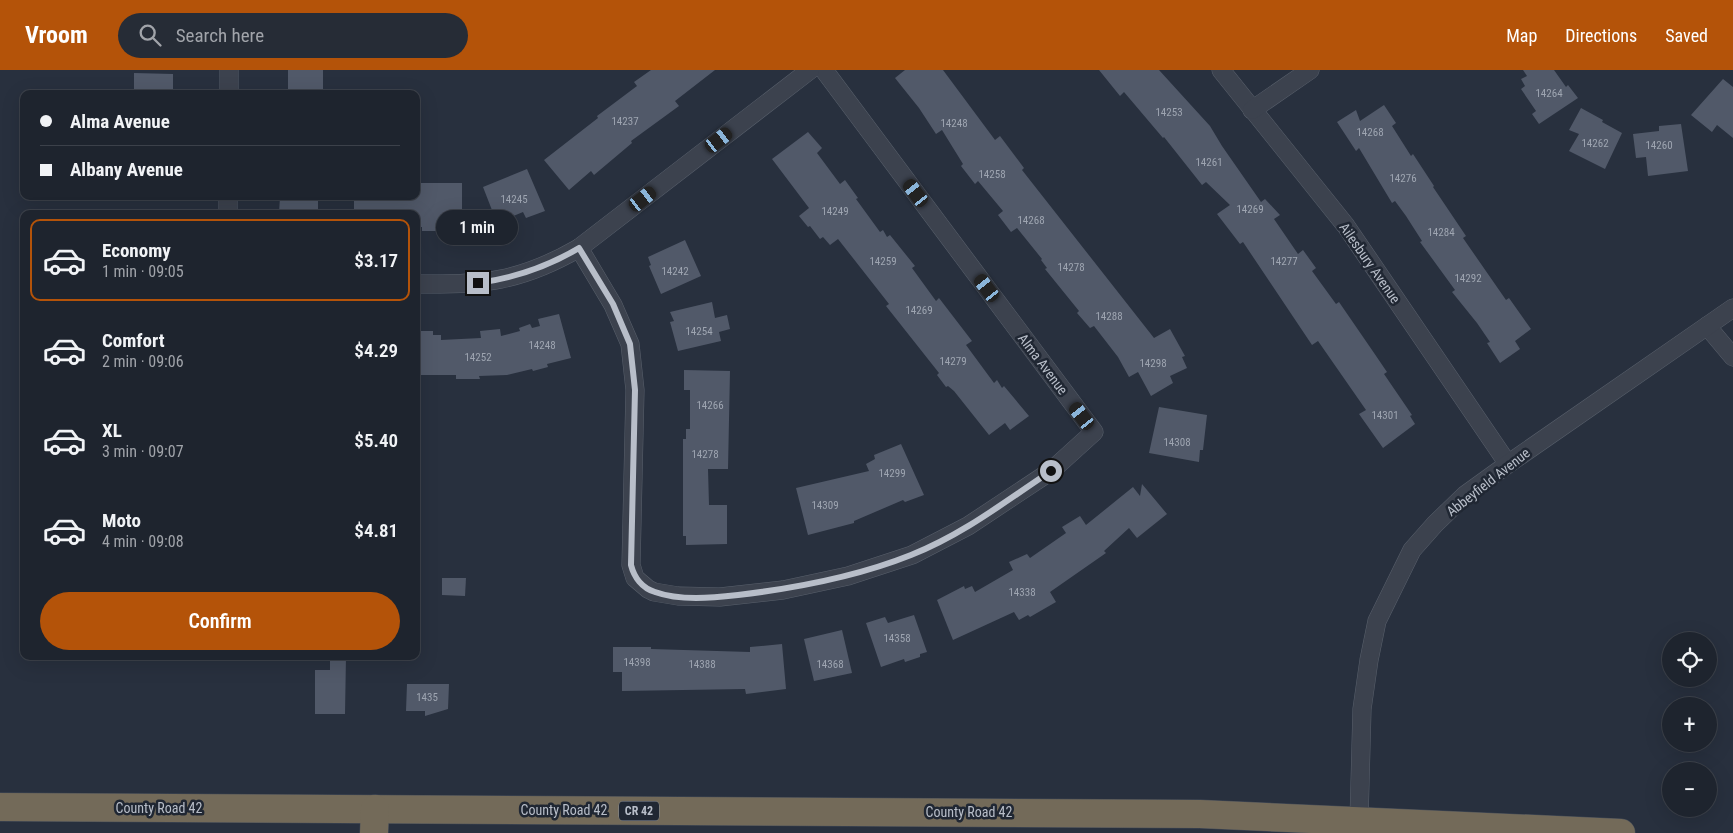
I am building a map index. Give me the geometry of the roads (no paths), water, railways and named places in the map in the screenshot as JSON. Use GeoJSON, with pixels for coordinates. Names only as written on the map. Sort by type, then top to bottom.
{"type":"FeatureCollection","features":[{"type":"Feature","properties":{"kind":"highway","name":"County Road 42"},"geometry":{"type":"LineString","coordinates":[[0,808],[374,821],[1110,813],[1279,817],[1358,827]]}},
{"type":"Feature","properties":{"kind":"highway"},"geometry":{"type":"LineString","coordinates":[[1358,827],[1621,833]]}},
{"type":"Feature","properties":{"kind":"street"},"geometry":{"type":"LineString","coordinates":[[229,70],[229,90]]}},
{"type":"Feature","properties":{"kind":"street"},"geometry":{"type":"LineString","coordinates":[[420,284],[478,283],[504,279],[543,267],[579,248],[810,70]]}},
{"type":"Feature","properties":{"kind":"street","name":"Alma Avenue"},"geometry":{"type":"LineString","coordinates":[[579,248],[613,304],[630,344],[635,390],[631,565],[635,578],[654,592],[678,596],[720,597],[783,590],[848,576],[912,555],[968,526],[1051,471],[1094,432],[824,70]]}},
{"type":"Feature","properties":{"kind":"street","name":"Ailesbury Avenue"},"geometry":{"type":"LineString","coordinates":[[1221,70],[1346,226],[1508,464]]}},
{"type":"Feature","properties":{"kind":"street"},"geometry":{"type":"LineString","coordinates":[[1252,110],[1310,70]]}},
{"type":"Feature","properties":{"kind":"street","name":"Abbeyfield Avenue"},"geometry":{"type":"LineString","coordinates":[[1358,827],[1362,709],[1369,660],[1377,621],[1412,550],[1465,495],[1733,308]]}},
{"type":"Feature","properties":{"kind":"street"},"geometry":{"type":"LineString","coordinates":[[1707,326],[1733,357]]}}]}
